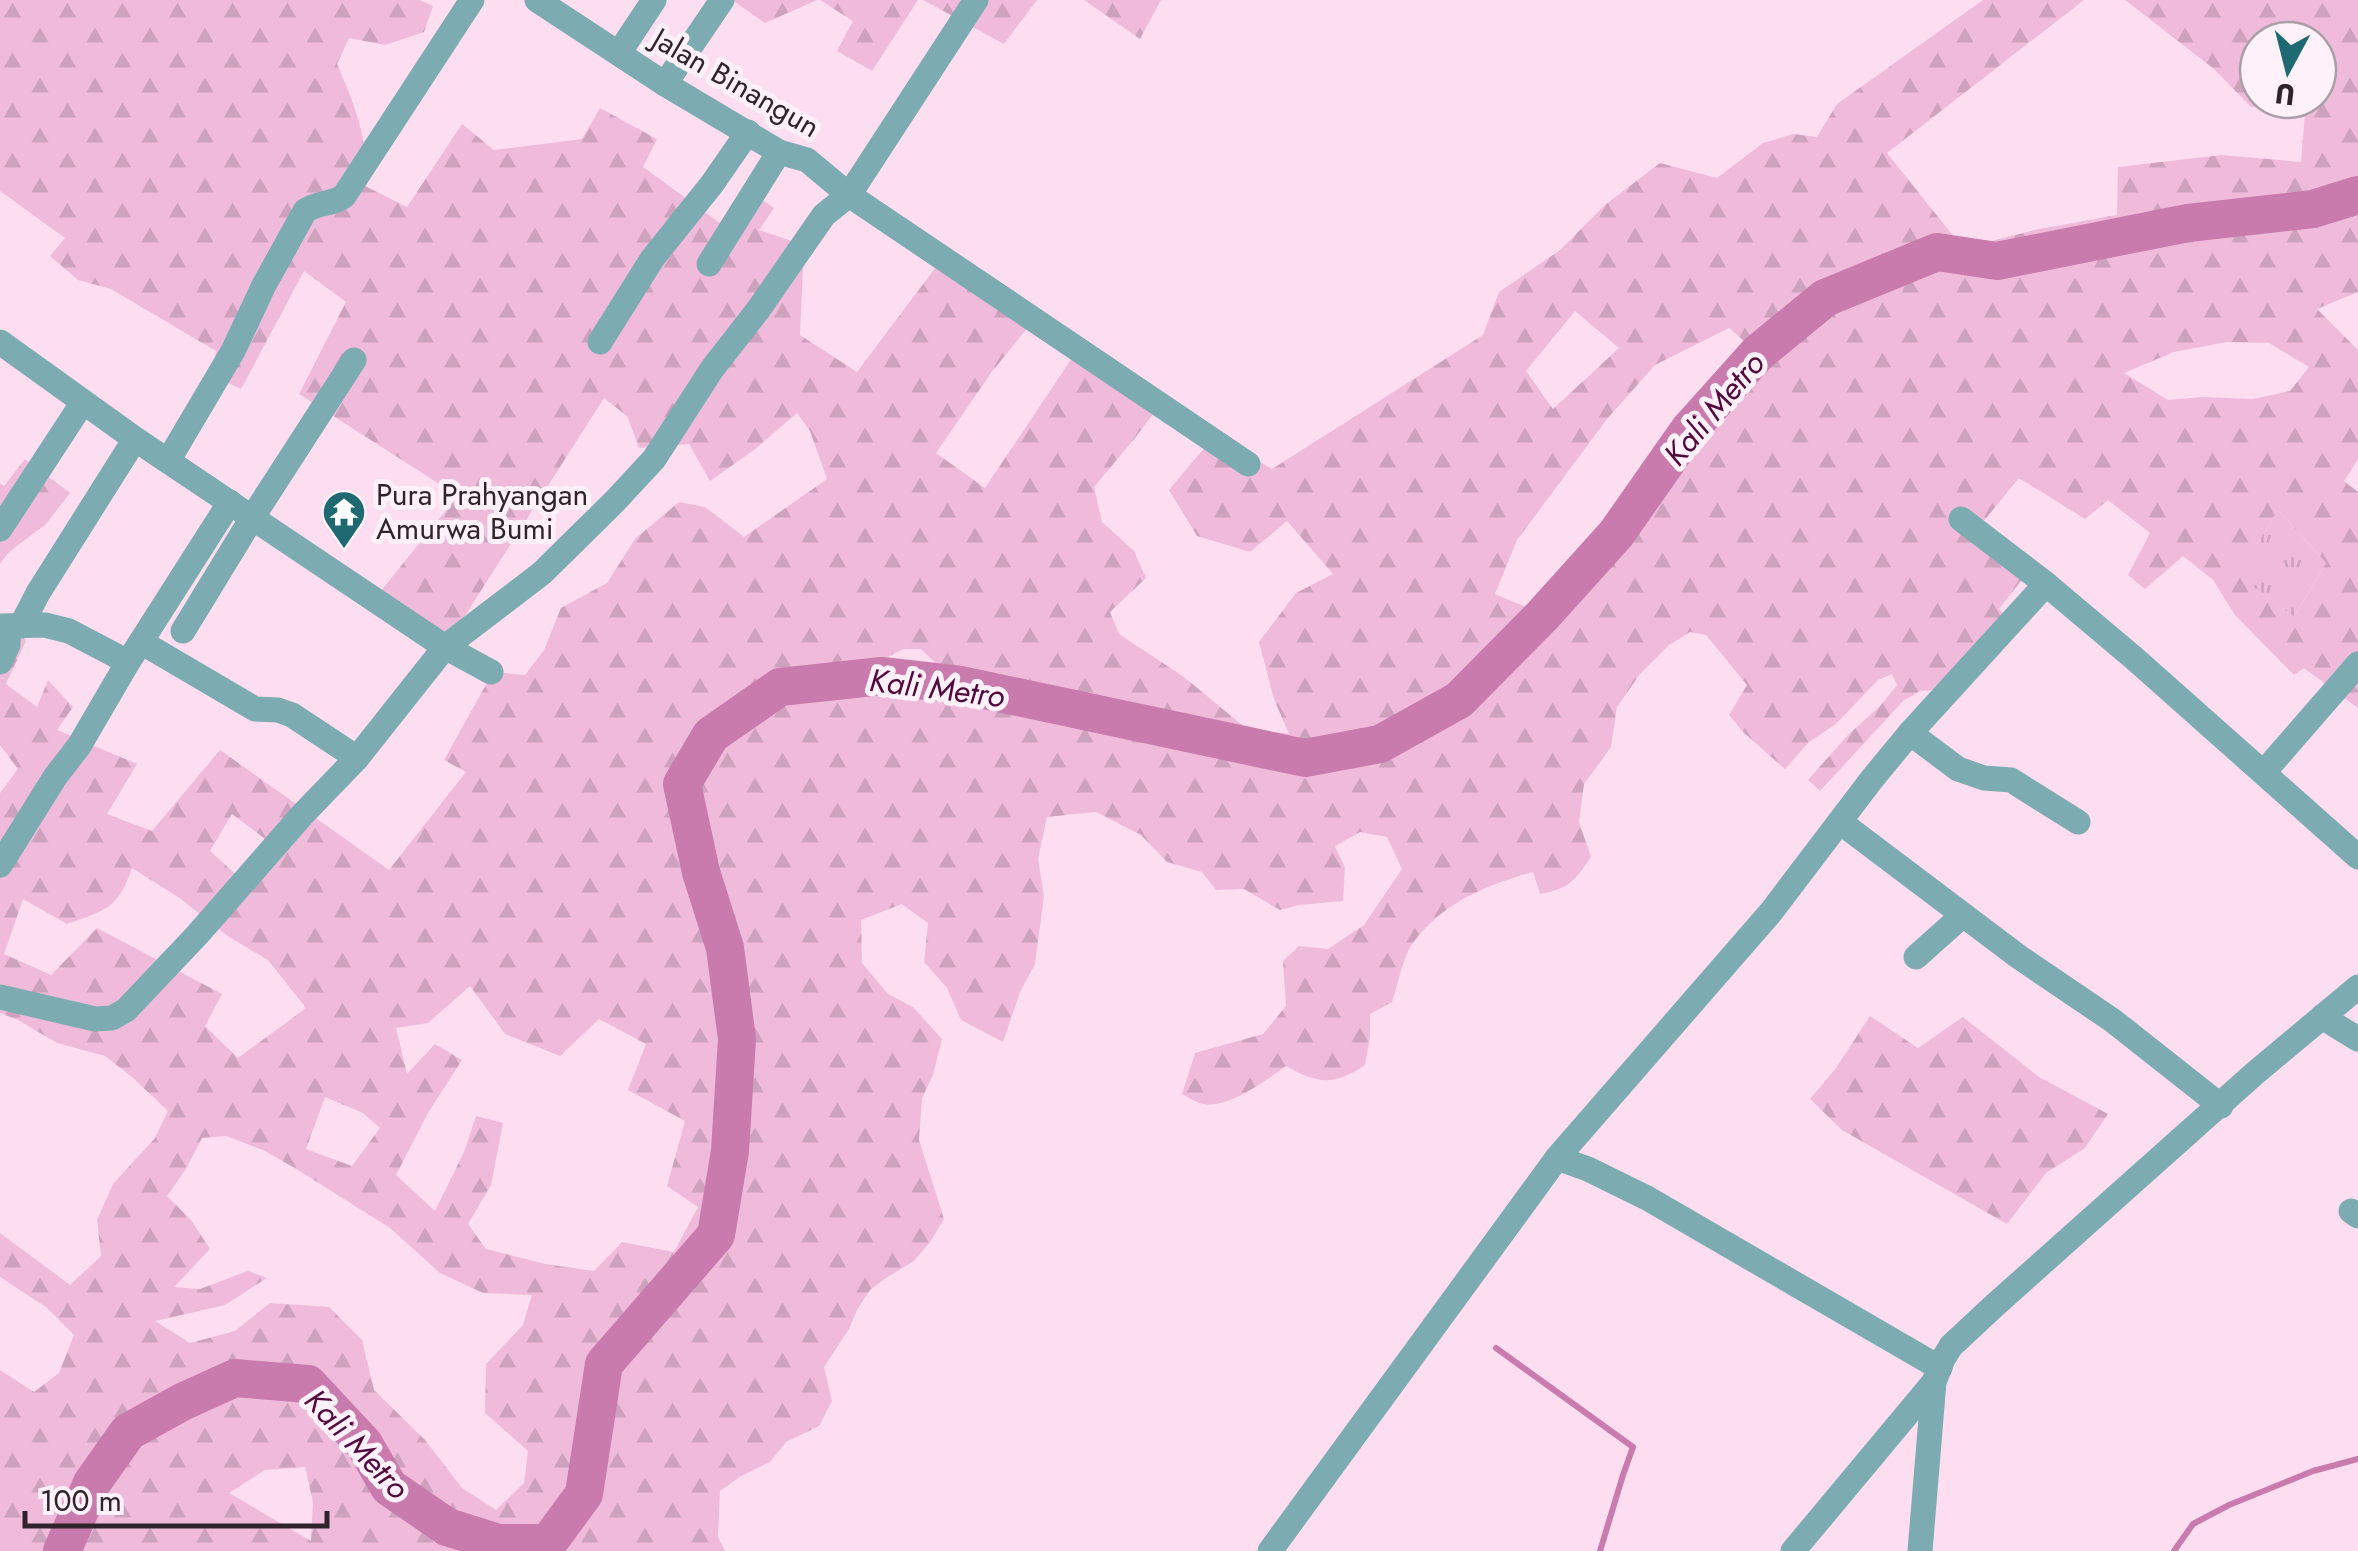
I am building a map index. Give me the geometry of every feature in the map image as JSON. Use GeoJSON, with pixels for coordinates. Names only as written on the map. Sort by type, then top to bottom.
{"type":"FeatureCollection","features":[{"type":"Feature","properties":{"kind":"street"},"geometry":{"type":"LineString","coordinates":[[168,461],[232,351],[304,212],[344,196],[472,0]]}},
{"type":"Feature","properties":{"kind":"street","name":"Jalan Binangun"},"geometry":{"type":"LineString","coordinates":[[536,0],[780,152],[808,160],[849,195],[1248,464]]}},
{"type":"Feature","properties":{"kind":"street"},"geometry":{"type":"LineString","coordinates":[[619,53],[654,0]]}},
{"type":"Feature","properties":{"kind":"street"},"geometry":{"type":"LineString","coordinates":[[666,84],[722,0]]}},
{"type":"Feature","properties":{"kind":"street"},"geometry":{"type":"LineString","coordinates":[[0,997],[94,1019],[112,1018],[126,1010],[358,758],[446,647],[542,573],[654,459],[712,369],[824,215],[849,195],[976,0]]}},
{"type":"Feature","properties":{"kind":"street"},"geometry":{"type":"LineString","coordinates":[[600,342],[652,259],[748,132]]}},
{"type":"Feature","properties":{"kind":"street"},"geometry":{"type":"LineString","coordinates":[[709,264],[780,152]]}},
{"type":"Feature","properties":{"kind":"street"},"geometry":{"type":"LineString","coordinates":[[0,342],[252,518],[490,672]]}},
{"type":"Feature","properties":{"kind":"street"},"geometry":{"type":"LineString","coordinates":[[183,631],[354,360]]}},
{"type":"Feature","properties":{"kind":"street"},"geometry":{"type":"LineString","coordinates":[[0,528],[83,402]]}},
{"type":"Feature","properties":{"kind":"street"},"geometry":{"type":"LineString","coordinates":[[0,662],[8,645],[10,626],[38,594],[135,439]]}},
{"type":"Feature","properties":{"kind":"street"},"geometry":{"type":"LineString","coordinates":[[0,864],[79,746],[230,502]]}},
{"type":"Feature","properties":{"kind":"street"},"geometry":{"type":"LineString","coordinates":[[1961,519],[2046,584],[2358,857]]}},
{"type":"Feature","properties":{"kind":"street"},"geometry":{"type":"LineString","coordinates":[[1270,1551],[1557,1158],[1770,912],[1910,733],[2046,584]]}},
{"type":"Feature","properties":{"kind":"street"},"geometry":{"type":"LineString","coordinates":[[10,626],[45,625],[134,652],[255,709],[292,715],[358,758]]}},
{"type":"Feature","properties":{"kind":"street"},"geometry":{"type":"LineString","coordinates":[[2264,772],[2358,664]]}},
{"type":"Feature","properties":{"kind":"street"},"geometry":{"type":"LineString","coordinates":[[1910,733],[1958,770],[1984,778],[2011,780],[2078,822]]}},
{"type":"Feature","properties":{"kind":"street"},"geometry":{"type":"LineString","coordinates":[[1840,822],[2019,957],[2112,1020],[2221,1106]]}},
{"type":"Feature","properties":{"kind":"street"},"geometry":{"type":"LineString","coordinates":[[1916,957],[1962,915]]}},
{"type":"Feature","properties":{"kind":"street"},"geometry":{"type":"LineString","coordinates":[[1794,1551],[1937,1375],[1952,1346],[1994,1304],[2358,987]]}},
{"type":"Feature","properties":{"kind":"street"},"geometry":{"type":"LineString","coordinates":[[2322,1016],[2358,1039]]}},
{"type":"Feature","properties":{"kind":"street"},"geometry":{"type":"LineString","coordinates":[[1557,1158],[1646,1198],[1937,1375]]}},
{"type":"Feature","properties":{"kind":"street"},"geometry":{"type":"LineString","coordinates":[[1920,1551],[1937,1375]]}},
{"type":"Feature","properties":{"kind":"green space"},"geometry":{"type":"Polygon","coordinates":[[[0,0],[419,0],[433,6],[424,32],[385,45],[349,38],[337,64],[363,138],[365,186],[407,207],[462,124],[494,150],[582,139],[600,108],[657,139],[643,167],[724,226],[749,191],[774,208],[759,230],[804,245],[800,335],[857,372],[945,255],[1037,316],[991,373],[936,453],[985,488],[1078,349],[1164,399],[1094,487],[1102,522],[1134,551],[1146,578],[1110,612],[1119,634],[1184,677],[1247,729],[1289,734],[1274,699],[1259,642],[1296,593],[1333,574],[1287,521],[1250,552],[1197,536],[1169,490],[1215,435],[1272,469],[1483,335],[1499,292],[1560,250],[1605,205],[1660,163],[1717,178],[1763,143],[1793,134],[1817,137],[1837,104],[1983,0],[2084,0],[1887,153],[1963,248],[2117,215],[2118,167],[2222,155],[2301,162],[2304,120],[2338,120],[2338,20],[2238,20],[2238,94],[2214,69],[2125,0],[2358,0],[2358,292],[2317,309],[2358,350],[2358,459],[2344,481],[2358,492],[2358,708],[2304,668],[2294,675],[2235,615],[2213,580],[2183,556],[2145,589],[2128,575],[2150,533],[2108,500],[2085,519],[2019,478],[1983,522],[2034,564],[1999,609],[2011,620],[1946,704],[1932,690],[1920,691],[1903,701],[1820,791],[1808,780],[1897,685],[1892,674],[1878,680],[1785,769],[1729,715],[1747,685],[1706,635],[1690,632],[1669,645],[1640,674],[1617,707],[1611,747],[1584,784],[1579,822],[1591,857],[1575,878],[1540,894],[1533,872],[1483,889],[1437,917],[1409,949],[1392,1002],[1370,1014],[1365,1065],[1344,1077],[1326,1080],[1286,1066],[1247,1092],[1214,1104],[1182,1094],[1195,1053],[1263,1034],[1286,1006],[1283,961],[1299,946],[1328,949],[1364,925],[1402,869],[1387,837],[1360,832],[1335,846],[1345,868],[1343,901],[1280,910],[1244,889],[1216,890],[1202,872],[1167,862],[1141,835],[1096,812],[1047,817],[1038,859],[1044,896],[1035,964],[1020,992],[1003,1042],[961,1020],[947,988],[924,962],[928,923],[902,904],[861,920],[862,963],[888,994],[913,1007],[942,1039],[933,1075],[922,1098],[919,1140],[944,1219],[914,1261],[870,1290],[857,1310],[824,1367],[832,1401],[819,1426],[786,1442],[770,1462],[720,1491],[718,1537],[725,1551],[0,1551],[0,1370],[34,1392],[59,1373],[74,1335],[46,1307],[0,1277],[0,1233],[70,1285],[101,1256],[97,1220],[113,1184],[155,1138],[168,1111],[105,1056],[57,1043],[0,1013],[0,793],[18,769],[0,745],[0,616],[14,624],[26,641],[6,684],[37,707],[48,680],[73,707],[57,730],[137,764],[107,814],[152,831],[220,750],[389,870],[466,772],[444,760],[493,672],[525,675],[544,650],[561,608],[607,583],[635,539],[679,502],[705,507],[744,537],[827,479],[810,431],[797,413],[710,481],[689,444],[639,448],[627,416],[604,398],[445,647],[379,593],[458,496],[299,394],[346,302],[304,271],[241,389],[212,375],[216,351],[111,289],[78,280],[50,256],[65,238],[0,191],[0,0]],[[1575,311],[1526,371],[1553,409],[1619,348],[1575,311]],[[1729,328],[1655,365],[1607,419],[1517,540],[1495,594],[1543,614],[1616,534],[1689,430],[1758,353],[1729,328]],[[2227,342],[2174,352],[2124,373],[2168,400],[2253,399],[2290,391],[2309,367],[2269,343],[2227,342]],[[2278,510],[2238,575],[2294,617],[2326,563],[2278,510]],[[903,649],[848,678],[882,676],[958,685],[921,649],[903,649]],[[232,814],[210,851],[252,889],[281,851],[232,814]],[[132,868],[121,892],[101,911],[67,924],[23,899],[4,954],[51,975],[97,928],[222,994],[205,1026],[238,1058],[306,1008],[268,960],[132,868]],[[470,986],[428,1023],[396,1028],[407,1074],[435,1044],[462,1060],[428,1113],[396,1175],[435,1211],[464,1152],[476,1116],[503,1123],[491,1185],[468,1224],[486,1249],[594,1271],[622,1242],[674,1252],[698,1207],[667,1186],[685,1121],[628,1090],[646,1044],[599,1019],[560,1056],[505,1034],[470,986]],[[325,1097],[306,1149],[352,1166],[380,1128],[363,1113],[325,1097]],[[226,1136],[202,1138],[167,1196],[191,1220],[210,1249],[174,1287],[200,1289],[248,1271],[267,1278],[225,1305],[155,1321],[190,1343],[235,1331],[270,1303],[329,1307],[362,1340],[374,1390],[425,1440],[462,1488],[496,1510],[524,1483],[528,1451],[485,1413],[486,1364],[523,1325],[532,1295],[483,1293],[440,1273],[390,1228],[265,1151],[226,1136]],[[305,1467],[265,1470],[229,1493],[311,1541],[313,1502],[305,1467]]]}},
{"type":"Feature","properties":{"kind":"green space"},"geometry":{"type":"Polygon","coordinates":[[[732,0],[817,0],[765,23],[732,0]]]}},
{"type":"Feature","properties":{"kind":"green space"},"geometry":{"type":"Polygon","coordinates":[[[820,0],[918,0],[872,71],[837,51],[853,21],[820,0]]]}},
{"type":"Feature","properties":{"kind":"green space"},"geometry":{"type":"Polygon","coordinates":[[[923,0],[1037,0],[1004,44],[923,0]]]}},
{"type":"Feature","properties":{"kind":"green space"},"geometry":{"type":"Polygon","coordinates":[[[1084,0],[1161,0],[1140,39],[1084,0]]]}},
{"type":"Feature","properties":{"kind":"green space"},"geometry":{"type":"Polygon","coordinates":[[[25,459],[70,493],[46,524],[8,553],[0,564],[0,483],[4,486],[25,459]]]}},
{"type":"Feature","properties":{"kind":"green space"},"geometry":{"type":"Polygon","coordinates":[[[2278,510],[2326,563],[2294,617],[2237,575],[2278,510]]]}},
{"type":"Feature","properties":{"kind":"green space"},"geometry":{"type":"Polygon","coordinates":[[[1870,1016],[1918,1048],[1963,1017],[2039,1077],[2108,1114],[2085,1148],[2046,1173],[2007,1224],[1842,1130],[1810,1099],[1870,1016]]]}},
{"type":"Feature","properties":{"kind":"waterway","name":"Kali Metro"},"geometry":{"type":"LineString","coordinates":[[62,1551],[92,1483],[128,1432],[235,1378],[308,1384],[364,1444],[389,1487],[447,1527],[498,1543],[548,1543],[584,1494],[604,1364],[716,1235],[730,1151],[737,1039],[725,948],[701,872],[682,784],[711,735],[780,687],[882,676],[961,685],[1305,758],[1380,744],[1459,700],[1616,534],[1689,430],[1758,353],[1825,298],[1937,252],[1997,261],[2188,223],[2313,209],[2358,195]]}},
{"type":"Feature","properties":{"kind":"waterway"},"geometry":{"type":"LineString","coordinates":[[1496,1348],[1633,1447],[1600,1551]]}},
{"type":"Feature","properties":{"kind":"waterway"},"geometry":{"type":"LineString","coordinates":[[2174,1551],[2193,1524],[2229,1505],[2313,1471],[2358,1459]]}},
{"type":"Feature","properties":{"kind":"place","name":"Pura Prahyangan Amurwa Bumi"},"geometry":{"type":"Point","coordinates":[344,550]}}]}
